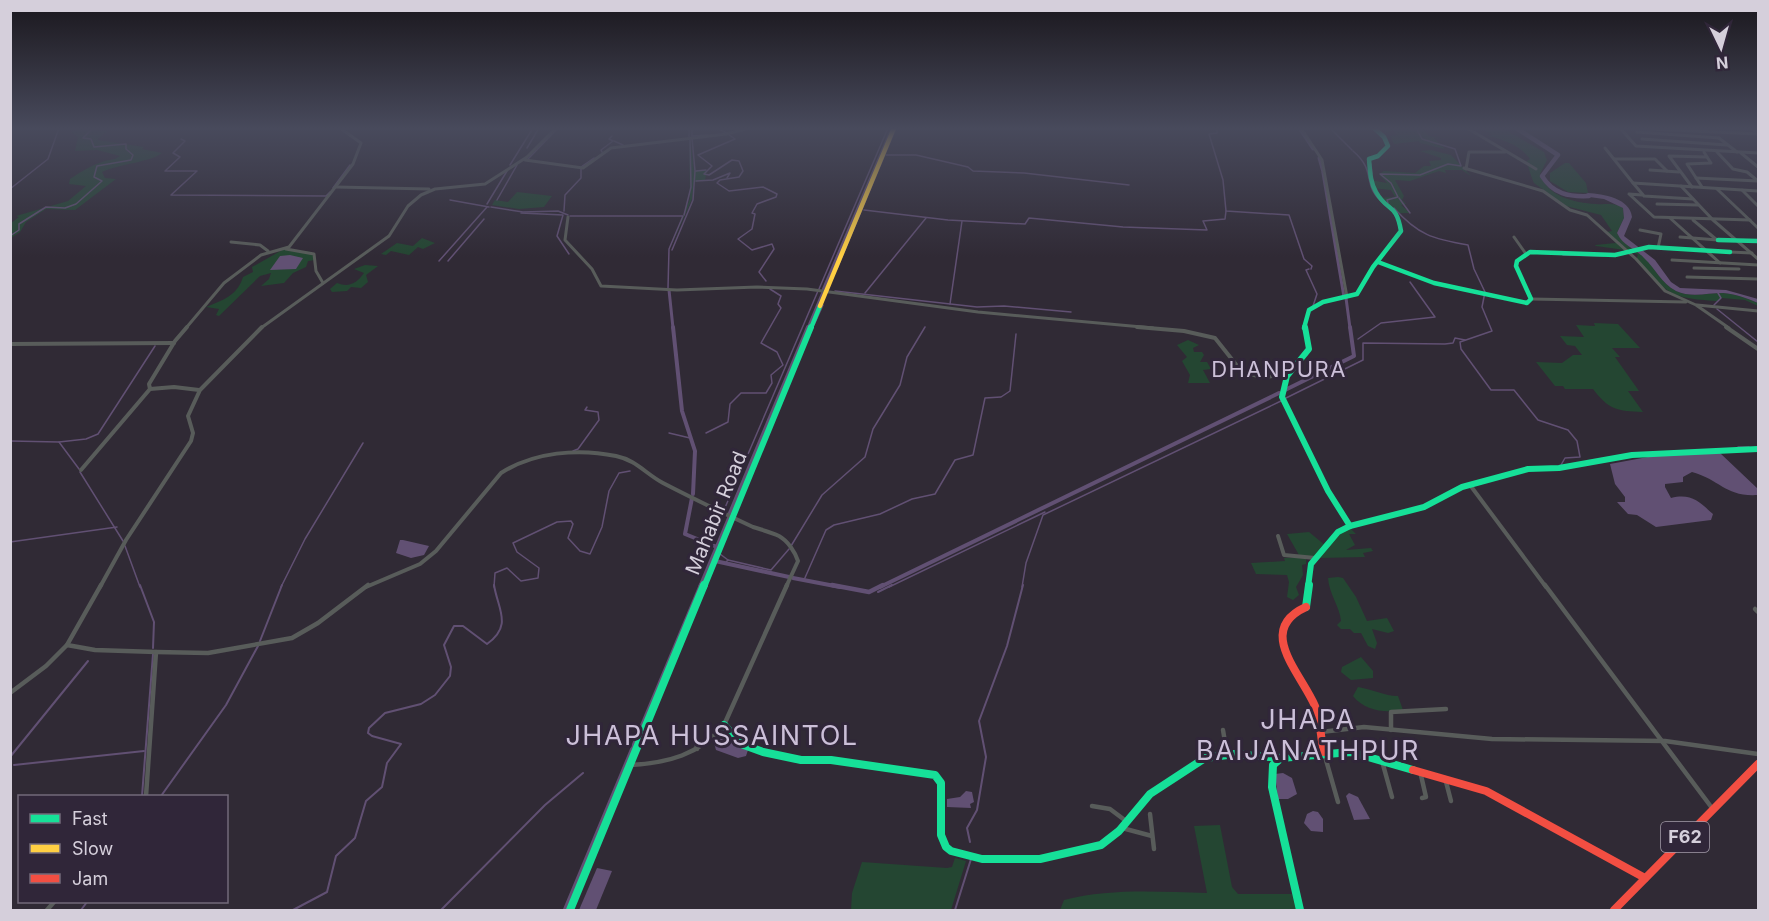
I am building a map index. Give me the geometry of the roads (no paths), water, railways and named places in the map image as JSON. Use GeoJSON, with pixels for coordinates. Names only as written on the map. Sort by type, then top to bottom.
{"type":"FeatureCollection","features":[{"type":"Feature","properties":{"kind":"street"},"geometry":{"type":"LineString","coordinates":[[284,249],[348,171]]}},
{"type":"Feature","properties":{"kind":"street"},"geometry":{"type":"LineString","coordinates":[[336,187],[432,189],[482,186],[506,171]]}},
{"type":"Feature","properties":{"kind":"street","name":"Mahabir Road"},"geometry":{"type":"LineString","coordinates":[[570,910],[876,171]]}},
{"type":"Feature","properties":{"kind":"street"},"geometry":{"type":"LineString","coordinates":[[1324,171],[1347,297]]}},
{"type":"Feature","properties":{"kind":"street"},"geometry":{"type":"LineString","coordinates":[[1350,526],[1326,486],[1283,400],[1281,389],[1286,375],[1309,349],[1304,333],[1305,318],[1310,310],[1324,301],[1357,294],[1402,226],[1398,213],[1379,200],[1370,184],[1369,171]]}},
{"type":"Feature","properties":{"kind":"street"},"geometry":{"type":"LineString","coordinates":[[1472,171],[1543,191],[1570,210],[1582,213],[1595,221],[1629,252],[1665,291],[1696,305],[1758,349]]}},
{"type":"Feature","properties":{"kind":"street"},"geometry":{"type":"LineString","coordinates":[[1623,171],[1643,195]]}},
{"type":"Feature","properties":{"kind":"street"},"geometry":{"type":"LineString","coordinates":[[1667,171],[1680,172],[1692,187]]}},
{"type":"Feature","properties":{"kind":"street"},"geometry":{"type":"LineString","coordinates":[[1691,171],[1702,187]]}},
{"type":"Feature","properties":{"kind":"street"},"geometry":{"type":"LineString","coordinates":[[1742,171],[1758,181]]}},
{"type":"Feature","properties":{"kind":"street"},"geometry":{"type":"LineString","coordinates":[[1696,178],[1758,181]]}},
{"type":"Feature","properties":{"kind":"street"},"geometry":{"type":"LineString","coordinates":[[1633,183],[1758,191]]}},
{"type":"Feature","properties":{"kind":"street"},"geometry":{"type":"LineString","coordinates":[[1681,186],[1713,220],[1758,260]]}},
{"type":"Feature","properties":{"kind":"street"},"geometry":{"type":"LineString","coordinates":[[1716,188],[1758,226]]}},
{"type":"Feature","properties":{"kind":"street"},"geometry":{"type":"LineString","coordinates":[[10,693],[46,666],[67,645],[126,540],[191,441],[193,433],[188,416],[200,390],[262,327],[298,299],[389,237],[408,206],[432,189]]}},
{"type":"Feature","properties":{"kind":"street"},"geometry":{"type":"LineString","coordinates":[[1742,190],[1758,205]]}},
{"type":"Feature","properties":{"kind":"street"},"geometry":{"type":"LineString","coordinates":[[1693,199],[1629,194],[1652,216],[1750,220]]}},
{"type":"Feature","properties":{"kind":"street"},"geometry":{"type":"LineString","coordinates":[[1657,204],[1699,205]]}},
{"type":"Feature","properties":{"kind":"street"},"geometry":{"type":"LineString","coordinates":[[568,217],[565,240],[592,269],[601,286],[715,290],[761,287],[825,292],[978,312],[1201,334],[1220,341],[1242,372],[1262,377],[1286,375]]}},
{"type":"Feature","properties":{"kind":"street"},"geometry":{"type":"LineString","coordinates":[[1670,218],[1720,263]]}},
{"type":"Feature","properties":{"kind":"street"},"geometry":{"type":"LineString","coordinates":[[1691,219],[1730,252]]}},
{"type":"Feature","properties":{"kind":"street"},"geometry":{"type":"LineString","coordinates":[[1640,230],[1661,234],[1658,248]]}},
{"type":"Feature","properties":{"kind":"street"},"geometry":{"type":"LineString","coordinates":[[1514,237],[1526,254]]}},
{"type":"Feature","properties":{"kind":"street"},"geometry":{"type":"LineString","coordinates":[[1680,237],[1757,242]]}},
{"type":"Feature","properties":{"kind":"street"},"geometry":{"type":"LineString","coordinates":[[231,242],[260,245],[268,252]]}},
{"type":"Feature","properties":{"kind":"street"},"geometry":{"type":"LineString","coordinates":[[1531,299],[1516,266],[1517,261],[1526,254],[1597,256],[1643,248],[1752,253]]}},
{"type":"Feature","properties":{"kind":"street"},"geometry":{"type":"LineString","coordinates":[[150,389],[149,384],[174,343],[224,283],[244,266],[268,252],[284,249],[314,254],[316,271],[323,283]]}},
{"type":"Feature","properties":{"kind":"street"},"geometry":{"type":"LineString","coordinates":[[1672,261],[1758,265]]}},
{"type":"Feature","properties":{"kind":"street"},"geometry":{"type":"LineString","coordinates":[[1378,262],[1417,278],[1527,303],[1531,299],[1689,302]]}},
{"type":"Feature","properties":{"kind":"street"},"geometry":{"type":"LineString","coordinates":[[1710,262],[1713,267]]}},
{"type":"Feature","properties":{"kind":"street"},"geometry":{"type":"LineString","coordinates":[[1694,268],[1739,269]]}},
{"type":"Feature","properties":{"kind":"street"},"geometry":{"type":"LineString","coordinates":[[1687,277],[1758,279]]}},
{"type":"Feature","properties":{"kind":"street"},"geometry":{"type":"LineString","coordinates":[[1696,305],[1758,311]]}},
{"type":"Feature","properties":{"kind":"street"},"geometry":{"type":"LineString","coordinates":[[10,344],[174,343]]}},
{"type":"Feature","properties":{"kind":"street"},"geometry":{"type":"LineString","coordinates":[[81,470],[150,389],[174,387],[200,390]]}},
{"type":"Feature","properties":{"kind":"street"},"geometry":{"type":"LineString","coordinates":[[1338,802],[1332,785],[1329,760],[1324,752],[1315,703],[1290,659],[1282,633],[1283,626],[1290,615],[1308,605],[1310,571],[1315,558],[1334,536],[1350,526],[1417,509],[1470,485],[1528,469],[1559,468],[1658,452],[1758,449]]}},
{"type":"Feature","properties":{"kind":"street"},"geometry":{"type":"LineString","coordinates":[[67,645],[74,649],[208,653],[292,638],[318,623],[368,585],[413,568],[428,559],[501,473],[515,464],[537,457],[584,452],[618,456],[639,464],[659,481],[754,527],[781,537],[795,552],[798,561],[724,725],[709,743],[687,756],[661,764],[629,765]]}},
{"type":"Feature","properties":{"kind":"street"},"geometry":{"type":"LineString","coordinates":[[1470,485],[1665,741],[1713,809]]}},
{"type":"Feature","properties":{"kind":"street"},"geometry":{"type":"LineString","coordinates":[[1278,536],[1284,555],[1315,558]]}},
{"type":"Feature","properties":{"kind":"street"},"geometry":{"type":"LineString","coordinates":[[146,795],[156,652]]}},
{"type":"Feature","properties":{"kind":"street"},"geometry":{"type":"LineString","coordinates":[[1391,730],[1391,712],[1446,709]]}},
{"type":"Feature","properties":{"kind":"street"},"geometry":{"type":"LineString","coordinates":[[724,725],[741,744],[763,752],[801,760],[831,760],[935,776],[940,783],[940,829],[943,842],[951,851],[971,858],[1003,860],[1053,858],[1099,846],[1127,822],[1150,794],[1204,758],[1227,754],[1270,755],[1281,758],[1324,752],[1351,752],[1445,777],[1497,796],[1537,821],[1645,878]]}},
{"type":"Feature","properties":{"kind":"street"},"geometry":{"type":"LineString","coordinates":[[1320,732],[1364,727],[1492,739],[1665,741],[1758,754]]}},
{"type":"Feature","properties":{"kind":"street"},"geometry":{"type":"LineString","coordinates":[[1223,730],[1227,754]]}},
{"type":"Feature","properties":{"kind":"street"},"geometry":{"type":"LineString","coordinates":[[696,740],[697,749]]}},
{"type":"Feature","properties":{"kind":"street"},"geometry":{"type":"LineString","coordinates":[[1270,755],[1273,765],[1272,787],[1300,910]]}},
{"type":"Feature","properties":{"kind":"street"},"geometry":{"type":"LineString","coordinates":[[1273,765],[1281,758]]}},
{"type":"Feature","properties":{"kind":"street"},"geometry":{"type":"LineString","coordinates":[[1382,760],[1392,797]]}},
{"type":"Feature","properties":{"kind":"street","name":"F62"},"geometry":{"type":"LineString","coordinates":[[1614,910],[1758,764]]}},
{"type":"Feature","properties":{"kind":"street"},"geometry":{"type":"LineString","coordinates":[[1419,770],[1426,797],[1422,798]]}},
{"type":"Feature","properties":{"kind":"street"},"geometry":{"type":"LineString","coordinates":[[1445,777],[1450,801]]}},
{"type":"Feature","properties":{"kind":"street"},"geometry":{"type":"LineString","coordinates":[[1092,806],[1110,809],[1127,822]]}},
{"type":"Feature","properties":{"kind":"street"},"geometry":{"type":"LineString","coordinates":[[1150,814],[1154,849]]}},
{"type":"Feature","properties":{"kind":"street"},"geometry":{"type":"LineString","coordinates":[[1121,828],[1153,836]]}},
{"type":"Feature","properties":{"kind":"waterway"},"geometry":{"type":"LineString","coordinates":[[10,189],[33,171]]}},
{"type":"Feature","properties":{"kind":"waterway"},"geometry":{"type":"LineString","coordinates":[[10,236],[19,230],[19,224],[46,207],[65,208],[76,204],[102,181],[94,177],[96,171]]}},
{"type":"Feature","properties":{"kind":"waterway"},"geometry":{"type":"LineString","coordinates":[[165,171],[197,171],[171,195],[326,196],[330,192]]}},
{"type":"Feature","properties":{"kind":"waterway"},"geometry":{"type":"LineString","coordinates":[[333,188],[346,171]]}},
{"type":"Feature","properties":{"kind":"waterway"},"geometry":{"type":"LineString","coordinates":[[487,204],[507,171]]}},
{"type":"Feature","properties":{"kind":"waterway"},"geometry":{"type":"LineString","coordinates":[[497,200],[514,171]]}},
{"type":"Feature","properties":{"kind":"waterway"},"geometry":{"type":"LineString","coordinates":[[564,211],[565,195],[581,178],[581,171]]}},
{"type":"Feature","properties":{"kind":"waterway"},"geometry":{"type":"LineString","coordinates":[[684,215],[691,187],[691,171]]}},
{"type":"Feature","properties":{"kind":"waterway"},"geometry":{"type":"LineString","coordinates":[[672,250],[693,200],[695,171]]}},
{"type":"Feature","properties":{"kind":"waterway"},"geometry":{"type":"LineString","coordinates":[[707,171],[704,174],[709,175],[715,171]]}},
{"type":"Feature","properties":{"kind":"waterway"},"geometry":{"type":"LineString","coordinates":[[743,171],[739,177],[720,180],[717,183],[729,191],[763,187],[777,194],[776,197],[757,204],[752,213],[755,214],[752,229],[738,239],[752,250],[772,244],[774,249],[759,272],[766,281]]}},
{"type":"Feature","properties":{"kind":"waterway"},"geometry":{"type":"LineString","coordinates":[[819,289],[870,171]]}},
{"type":"Feature","properties":{"kind":"waterway"},"geometry":{"type":"LineString","coordinates":[[823,290],[874,171]]}},
{"type":"Feature","properties":{"kind":"waterway"},"geometry":{"type":"LineString","coordinates":[[837,269],[878,171]]}},
{"type":"Feature","properties":{"kind":"waterway"},"geometry":{"type":"LineString","coordinates":[[973,171],[1024,173],[1129,185]]}},
{"type":"Feature","properties":{"kind":"waterway"},"geometry":{"type":"LineString","coordinates":[[1220,171],[1226,211]]}},
{"type":"Feature","properties":{"kind":"waterway"},"geometry":{"type":"LineString","coordinates":[[1367,171],[1374,192],[1387,206]]}},
{"type":"Feature","properties":{"kind":"waterway"},"geometry":{"type":"LineString","coordinates":[[1388,203],[1387,200],[1398,197],[1391,183],[1380,174],[1420,175],[1430,171]]}},
{"type":"Feature","properties":{"kind":"waterway"},"geometry":{"type":"LineString","coordinates":[[1546,171],[1542,176],[1556,191],[1568,195],[1589,196]]}},
{"type":"Feature","properties":{"kind":"waterway"},"geometry":{"type":"LineString","coordinates":[[696,181],[713,180],[730,173],[727,178]]}},
{"type":"Feature","properties":{"kind":"waterway"},"geometry":{"type":"LineString","coordinates":[[1323,173],[1344,297]]}},
{"type":"Feature","properties":{"kind":"waterway"},"geometry":{"type":"LineString","coordinates":[[1399,198],[1410,213]]}},
{"type":"Feature","properties":{"kind":"waterway"},"geometry":{"type":"LineString","coordinates":[[450,200],[489,207]]}},
{"type":"Feature","properties":{"kind":"waterway"},"geometry":{"type":"LineString","coordinates":[[439,261],[487,207]]}},
{"type":"Feature","properties":{"kind":"waterway"},"geometry":{"type":"LineString","coordinates":[[491,207],[523,212],[558,211],[568,215]]}},
{"type":"Feature","properties":{"kind":"waterway"},"geometry":{"type":"LineString","coordinates":[[1394,208],[1419,230],[1436,238],[1468,245],[1474,269],[1485,292],[1482,307],[1492,331],[1460,342],[1461,349],[1491,390],[1514,390],[1538,420],[1568,430],[1577,441],[1580,457],[1565,458],[1561,465]]}},
{"type":"Feature","properties":{"kind":"waterway"},"geometry":{"type":"LineString","coordinates":[[864,210],[948,220],[1025,224],[1029,218],[1123,227],[1207,230],[1203,221],[1225,219],[1226,211]]}},
{"type":"Feature","properties":{"kind":"waterway"},"geometry":{"type":"LineString","coordinates":[[1226,211],[1289,215],[1304,259],[1312,266],[1311,269]]}},
{"type":"Feature","properties":{"kind":"waterway"},"geometry":{"type":"LineString","coordinates":[[521,213],[563,215],[557,236],[569,254]]}},
{"type":"Feature","properties":{"kind":"waterway"},"geometry":{"type":"LineString","coordinates":[[570,216],[683,216],[669,249],[668,288]]}},
{"type":"Feature","properties":{"kind":"waterway"},"geometry":{"type":"LineString","coordinates":[[865,293],[926,218]]}},
{"type":"Feature","properties":{"kind":"waterway"},"geometry":{"type":"LineString","coordinates":[[448,261],[484,219]]}},
{"type":"Feature","properties":{"kind":"waterway"},"geometry":{"type":"LineString","coordinates":[[950,304],[962,221]]}},
{"type":"Feature","properties":{"kind":"waterway"},"geometry":{"type":"LineString","coordinates":[[1563,255],[1604,256]]}},
{"type":"Feature","properties":{"kind":"waterway"},"geometry":{"type":"LineString","coordinates":[[1309,269],[1306,270],[1317,294],[1313,306]]}},
{"type":"Feature","properties":{"kind":"waterway"},"geometry":{"type":"LineString","coordinates":[[1358,339],[1381,323],[1435,317],[1410,282]]}},
{"type":"Feature","properties":{"kind":"waterway"},"geometry":{"type":"LineString","coordinates":[[706,433],[728,422],[730,404],[741,393],[766,393],[772,383],[771,375],[783,365],[777,352],[761,343],[781,308],[778,304],[781,296],[770,289]]}},
{"type":"Feature","properties":{"kind":"waterway"},"geometry":{"type":"LineString","coordinates":[[669,290],[673,328]]}},
{"type":"Feature","properties":{"kind":"waterway"},"geometry":{"type":"LineString","coordinates":[[724,510],[818,291]]}},
{"type":"Feature","properties":{"kind":"waterway"},"geometry":{"type":"LineString","coordinates":[[835,291],[950,304]]}},
{"type":"Feature","properties":{"kind":"waterway"},"geometry":{"type":"LineString","coordinates":[[808,328],[823,292]]}},
{"type":"Feature","properties":{"kind":"waterway"},"geometry":{"type":"LineString","coordinates":[[1714,305],[1721,298],[1718,293]]}},
{"type":"Feature","properties":{"kind":"waterway"},"geometry":{"type":"LineString","coordinates":[[1346,298],[1350,328]]}},
{"type":"Feature","properties":{"kind":"waterway"},"geometry":{"type":"LineString","coordinates":[[950,304],[1071,312]]}},
{"type":"Feature","properties":{"kind":"waterway"},"geometry":{"type":"LineString","coordinates":[[814,325],[823,305]]}},
{"type":"Feature","properties":{"kind":"waterway"},"geometry":{"type":"LineString","coordinates":[[1717,309],[1758,342]]}},
{"type":"Feature","properties":{"kind":"waterway"},"geometry":{"type":"LineString","coordinates":[[673,327],[682,411],[695,451],[693,494]]}},
{"type":"Feature","properties":{"kind":"waterway"},"geometry":{"type":"LineString","coordinates":[[730,513],[808,327]]}},
{"type":"Feature","properties":{"kind":"waterway"},"geometry":{"type":"LineString","coordinates":[[791,546],[822,495],[865,457],[873,429],[900,385],[907,357],[925,327]]}},
{"type":"Feature","properties":{"kind":"waterway"},"geometry":{"type":"LineString","coordinates":[[1283,391],[1354,356],[1350,327]]}},
{"type":"Feature","properties":{"kind":"waterway"},"geometry":{"type":"LineString","coordinates":[[804,580],[826,530],[834,525],[880,514],[912,499],[935,494],[955,460],[973,455],[985,398],[1001,397],[1010,391],[1016,334]]}},
{"type":"Feature","properties":{"kind":"waterway"},"geometry":{"type":"LineString","coordinates":[[1286,398],[1363,360],[1363,343],[1445,344],[1453,343],[1455,338],[1465,340]]}},
{"type":"Feature","properties":{"kind":"waterway"},"geometry":{"type":"LineString","coordinates":[[59,442],[86,439],[98,434],[155,346]]}},
{"type":"Feature","properties":{"kind":"waterway"},"geometry":{"type":"LineString","coordinates":[[880,587],[1279,393]]}},
{"type":"Feature","properties":{"kind":"waterway"},"geometry":{"type":"LineString","coordinates":[[1022,587],[1026,563],[1043,515],[1281,401]]}},
{"type":"Feature","properties":{"kind":"waterway"},"geometry":{"type":"LineString","coordinates":[[573,451],[578,449],[599,420],[598,412],[585,410],[587,407]]}},
{"type":"Feature","properties":{"kind":"waterway"},"geometry":{"type":"LineString","coordinates":[[669,433],[690,438]]}},
{"type":"Feature","properties":{"kind":"waterway"},"geometry":{"type":"LineString","coordinates":[[10,441],[59,442]]}},
{"type":"Feature","properties":{"kind":"waterway"},"geometry":{"type":"LineString","coordinates":[[59,442],[79,469]]}},
{"type":"Feature","properties":{"kind":"waterway"},"geometry":{"type":"LineString","coordinates":[[282,585],[305,539],[363,443]]}},
{"type":"Feature","properties":{"kind":"waterway"},"geometry":{"type":"LineString","coordinates":[[1738,447],[1749,447]]}},
{"type":"Feature","properties":{"kind":"waterway"},"geometry":{"type":"LineString","coordinates":[[494,585],[495,573],[507,568],[521,581],[538,578],[539,568],[517,552],[513,543],[557,522],[571,521],[573,524],[568,538],[580,551],[590,554],[602,527],[609,491],[619,473],[630,471]]}},
{"type":"Feature","properties":{"kind":"waterway"},"geometry":{"type":"LineString","coordinates":[[80,472],[114,527]]}},
{"type":"Feature","properties":{"kind":"waterway"},"geometry":{"type":"LineString","coordinates":[[692,498],[685,534],[717,547]]}},
{"type":"Feature","properties":{"kind":"waterway"},"geometry":{"type":"LineString","coordinates":[[889,587],[1045,512]]}},
{"type":"Feature","properties":{"kind":"waterway"},"geometry":{"type":"LineString","coordinates":[[709,542],[723,513]]}},
{"type":"Feature","properties":{"kind":"waterway"},"geometry":{"type":"LineString","coordinates":[[717,547],[729,518]]}},
{"type":"Feature","properties":{"kind":"waterway"},"geometry":{"type":"LineString","coordinates":[[10,542],[114,527]]}},
{"type":"Feature","properties":{"kind":"waterway"},"geometry":{"type":"LineString","coordinates":[[114,527],[123,541]]}},
{"type":"Feature","properties":{"kind":"waterway"},"geometry":{"type":"LineString","coordinates":[[125,546],[140,587]]}},
{"type":"Feature","properties":{"kind":"waterway"},"geometry":{"type":"LineString","coordinates":[[700,587],[717,547]]}},
{"type":"Feature","properties":{"kind":"waterway"},"geometry":{"type":"LineString","coordinates":[[728,560],[771,570],[789,549]]}},
{"type":"Feature","properties":{"kind":"waterway"},"geometry":{"type":"LineString","coordinates":[[720,554],[728,560]]}},
{"type":"Feature","properties":{"kind":"waterway"},"geometry":{"type":"LineString","coordinates":[[715,561],[789,577]]}},
{"type":"Feature","properties":{"kind":"waterway"},"geometry":{"type":"LineString","coordinates":[[793,578],[840,587]]}},
{"type":"Feature","properties":{"kind":"waterway"},"geometry":{"type":"LineString","coordinates":[[140,585],[154,622],[153,648]]}},
{"type":"Feature","properties":{"kind":"waterway"},"geometry":{"type":"LineString","coordinates":[[260,641],[282,585]]}},
{"type":"Feature","properties":{"kind":"waterway"},"geometry":{"type":"LineString","coordinates":[[293,910],[327,892],[336,856],[355,838],[366,801],[382,787],[387,763],[401,744],[372,736],[368,733],[369,728],[385,713],[421,704],[435,695],[450,676],[451,667],[444,645],[454,626],[463,626],[487,644],[495,637],[500,630],[502,617],[494,585]]}},
{"type":"Feature","properties":{"kind":"waterway"},"geometry":{"type":"LineString","coordinates":[[565,910],[701,585]]}},
{"type":"Feature","properties":{"kind":"waterway"},"geometry":{"type":"LineString","coordinates":[[832,585],[869,592],[883,585]]}},
{"type":"Feature","properties":{"kind":"waterway"},"geometry":{"type":"LineString","coordinates":[[878,592],[892,585]]}},
{"type":"Feature","properties":{"kind":"waterway"},"geometry":{"type":"LineString","coordinates":[[970,842],[967,828],[977,810],[986,757],[979,721],[1007,646],[1023,585]]}},
{"type":"Feature","properties":{"kind":"waterway"},"geometry":{"type":"LineString","coordinates":[[162,795],[226,705],[258,646]]}},
{"type":"Feature","properties":{"kind":"waterway"},"geometry":{"type":"LineString","coordinates":[[142,795],[153,654]]}},
{"type":"Feature","properties":{"kind":"waterway"},"geometry":{"type":"LineString","coordinates":[[10,757],[88,661]]}},
{"type":"Feature","properties":{"kind":"waterway"},"geometry":{"type":"LineString","coordinates":[[14,765],[144,751]]}},
{"type":"Feature","properties":{"kind":"waterway"},"geometry":{"type":"LineString","coordinates":[[441,910],[545,805],[583,773]]}},
{"type":"Feature","properties":{"kind":"waterway"},"geometry":{"type":"LineString","coordinates":[[955,910],[971,859]]}},
{"type":"Feature","properties":{"kind":"waterway"},"geometry":{"type":"LineString","coordinates":[[81,910],[86,903]]}},
{"type":"Feature","properties":{"kind":"district","name":"DHANPURA"},"geometry":{"type":"Point","coordinates":[1279,369]}},
{"type":"Feature","properties":{"kind":"district","name":"JHAPA HUSSAINTOL"},"geometry":{"type":"Point","coordinates":[712,736]}},
{"type":"Feature","properties":{"kind":"district","name":"JHAPA BAIJANATHPUR"},"geometry":{"type":"Point","coordinates":[1308,736]}}]}
